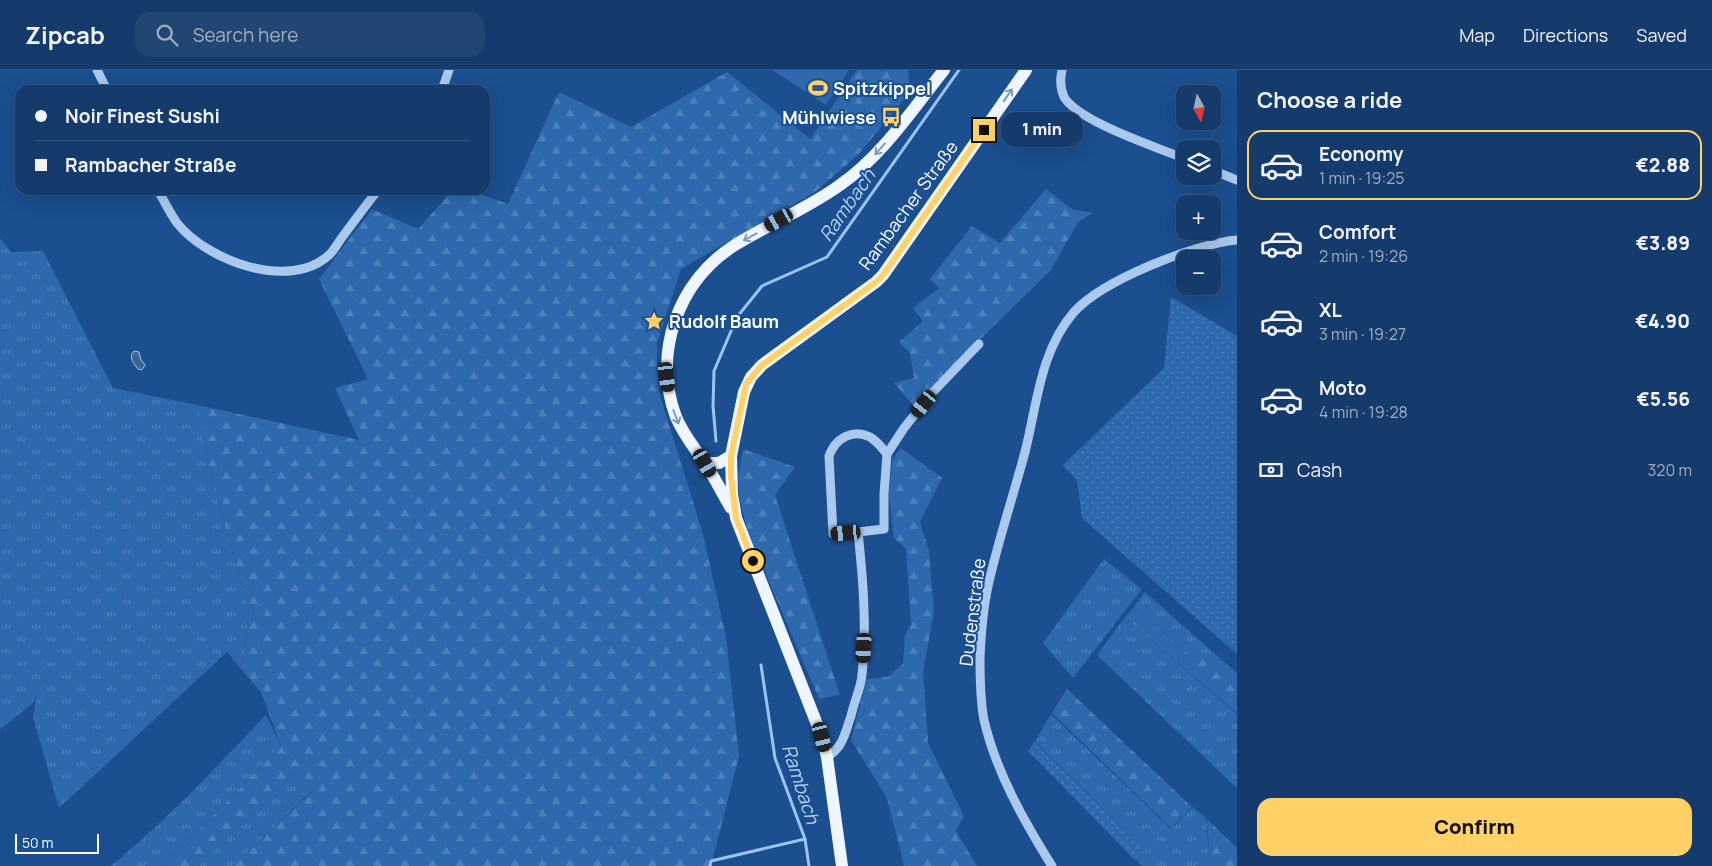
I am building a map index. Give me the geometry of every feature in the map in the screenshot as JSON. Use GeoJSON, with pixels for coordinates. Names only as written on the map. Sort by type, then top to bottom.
{"type":"FeatureCollection","features":[{"type":"Feature","properties":{"kind":"main road"},"geometry":{"type":"LineString","coordinates":[[736,518],[705,463],[682,430],[672,404],[667,377],[668,356],[671,334],[680,306],[698,277],[720,255],[824,196],[854,175],[879,150],[944,70]]}},
{"type":"Feature","properties":{"kind":"main road","name":"Rambacher Straße"},"geometry":{"type":"LineString","coordinates":[[842,866],[827,757],[814,716],[736,518],[732,494],[731,456],[744,392],[750,377],[762,365],[883,275],[1026,70]]}},
{"type":"Feature","properties":{"kind":"main road"},"geometry":{"type":"LineString","coordinates":[[705,463],[719,463],[731,456]]}},
{"type":"Feature","properties":{"kind":"street"},"geometry":{"type":"LineString","coordinates":[[97,70],[104,85]]}},
{"type":"Feature","properties":{"kind":"street"},"geometry":{"type":"LineString","coordinates":[[444,85],[449,70]]}},
{"type":"Feature","properties":{"kind":"street"},"geometry":{"type":"LineString","coordinates":[[1062,70],[1060,81],[1062,92],[1076,109],[1119,132],[1176,155]]}},
{"type":"Feature","properties":{"kind":"street"},"geometry":{"type":"LineString","coordinates":[[1221,174],[1237,180]]}},
{"type":"Feature","properties":{"kind":"street"},"geometry":{"type":"LineString","coordinates":[[161,195],[178,224],[199,243],[228,260],[256,269],[286,271],[306,269],[330,254],[374,195]]}},
{"type":"Feature","properties":{"kind":"street","name":"Dudenstraße"},"geometry":{"type":"LineString","coordinates":[[1052,866],[1015,800],[994,751],[984,719],[980,678],[981,642],[987,588],[998,543],[1028,442],[1042,376],[1053,345],[1067,322],[1082,304],[1125,277],[1166,259],[1198,247],[1237,240]]}},
{"type":"Feature","properties":{"kind":"street"},"geometry":{"type":"LineString","coordinates":[[887,454],[870,438],[857,434],[845,437],[834,444],[828,463],[833,534],[884,529],[887,454],[904,428],[928,399],[979,344]]}},
{"type":"Feature","properties":{"kind":"street"},"geometry":{"type":"LineString","coordinates":[[827,757],[835,752],[842,743],[862,677],[864,582],[858,532]]}},
{"type":"Feature","properties":{"kind":"green space","name":"Spitzkippel"},"geometry":{"type":"Polygon","coordinates":[[[772,70],[849,70],[826,105],[772,70]]]}},
{"type":"Feature","properties":{"kind":"green space"},"geometry":{"type":"Polygon","coordinates":[[[857,70],[908,70],[910,92],[858,155],[815,192],[681,269],[657,343],[657,372],[660,396],[703,534],[726,637],[739,756],[711,866],[233,866],[312,792],[293,774],[198,866],[163,866],[281,746],[261,692],[242,670],[249,610],[210,473],[197,405],[359,440],[335,388],[368,379],[319,279],[372,209],[418,229],[449,195],[482,195],[508,204],[559,92],[631,127],[727,72],[810,139],[857,70]]]}},
{"type":"Feature","properties":{"kind":"green space"},"geometry":{"type":"Polygon","coordinates":[[[1046,189],[1072,209],[1092,213],[1078,222],[1051,270],[913,405],[894,383],[914,378],[910,353],[899,342],[923,321],[913,308],[939,288],[930,279],[972,226],[1000,243],[1046,189]]]}},
{"type":"Feature","properties":{"kind":"green space"},"geometry":{"type":"Polygon","coordinates":[[[0,238],[11,252],[43,251],[113,388],[197,405],[210,473],[249,610],[242,670],[227,652],[59,808],[33,717],[37,696],[32,704],[0,729],[0,238]]]}},
{"type":"Feature","properties":{"kind":"green space"},"geometry":{"type":"Polygon","coordinates":[[[1171,297],[1237,336],[1237,654],[1082,518],[1077,480],[1063,465],[1164,368],[1171,297]]]}},
{"type":"Feature","properties":{"kind":"green space"},"geometry":{"type":"Polygon","coordinates":[[[901,448],[942,478],[920,522],[929,551],[934,612],[923,671],[928,743],[964,816],[956,831],[977,866],[904,866],[887,798],[851,740],[867,679],[888,677],[903,664],[905,635],[911,625],[906,549],[894,538],[889,495],[892,460],[901,448]]]}},
{"type":"Feature","properties":{"kind":"green space"},"geometry":{"type":"Polygon","coordinates":[[[743,449],[795,467],[775,495],[840,695],[819,699],[748,532],[740,501],[738,478],[743,449]]]}},
{"type":"Feature","properties":{"kind":"green space"},"geometry":{"type":"Polygon","coordinates":[[[1104,559],[1142,589],[1073,678],[1043,643],[1104,559]]]}},
{"type":"Feature","properties":{"kind":"green space"},"geometry":{"type":"Polygon","coordinates":[[[1145,592],[1223,661],[1191,656],[1134,607],[1145,592]]]}},
{"type":"Feature","properties":{"kind":"green space"},"geometry":{"type":"Polygon","coordinates":[[[1134,607],[1191,656],[1223,661],[1237,673],[1237,713],[1125,617],[1134,607]]]}},
{"type":"Feature","properties":{"kind":"green space"},"geometry":{"type":"Polygon","coordinates":[[[1125,617],[1237,714],[1237,788],[1097,655],[1125,617]]]}},
{"type":"Feature","properties":{"kind":"green space"},"geometry":{"type":"Polygon","coordinates":[[[1067,689],[1192,807],[1171,828],[1052,713],[1067,689]]]}},
{"type":"Feature","properties":{"kind":"green space"},"geometry":{"type":"Polygon","coordinates":[[[1051,714],[1171,829],[1193,807],[1206,818],[1210,866],[1142,866],[1136,860],[1146,850],[1035,742],[1051,714]]]}},
{"type":"Feature","properties":{"kind":"green space"},"geometry":{"type":"Polygon","coordinates":[[[266,715],[281,746],[163,866],[111,866],[171,812],[266,715]]]}},
{"type":"Feature","properties":{"kind":"green space"},"geometry":{"type":"Polygon","coordinates":[[[1034,742],[1146,850],[1135,860],[1028,751],[1034,742]]]}},
{"type":"Feature","properties":{"kind":"green space"},"geometry":{"type":"Polygon","coordinates":[[[293,774],[312,791],[233,866],[198,866],[293,774]]]}},
{"type":"Feature","properties":{"kind":"green space"},"geometry":{"type":"Polygon","coordinates":[[[1207,819],[1237,848],[1237,866],[1210,866],[1207,819]]]}},
{"type":"Feature","properties":{"kind":"water"},"geometry":{"type":"Polygon","coordinates":[[[134,351],[139,352],[141,360],[145,365],[142,370],[138,369],[132,360],[132,353],[134,351]]]}},
{"type":"Feature","properties":{"kind":"waterway","name":"Rambach"},"geometry":{"type":"LineString","coordinates":[[716,441],[713,406],[714,371],[737,317],[762,286],[827,257],[959,70]]}},
{"type":"Feature","properties":{"kind":"waterway","name":"Rambach"},"geometry":{"type":"LineString","coordinates":[[761,665],[775,758],[805,839],[809,866]]}},
{"type":"Feature","properties":{"kind":"waterway","name":"Rambach"},"geometry":{"type":"LineString","coordinates":[[710,866],[711,861],[805,839]]}},
{"type":"Feature","properties":{"kind":"place","name":"Spitzkippel"},"geometry":{"type":"Point","coordinates":[818,88]}},
{"type":"Feature","properties":{"kind":"place","name":"Mühlwiese"},"geometry":{"type":"Point","coordinates":[891,117]}},
{"type":"Feature","properties":{"kind":"place","name":"Rudolf Baum"},"geometry":{"type":"Point","coordinates":[654,321]}},
{"type":"Feature","properties":{"kind":"route"},"geometry":{"type":"LineString","coordinates":[[753,561],[736,518],[731,477],[731,456],[746,384],[762,365],[883,275],[984,130]]}}]}
